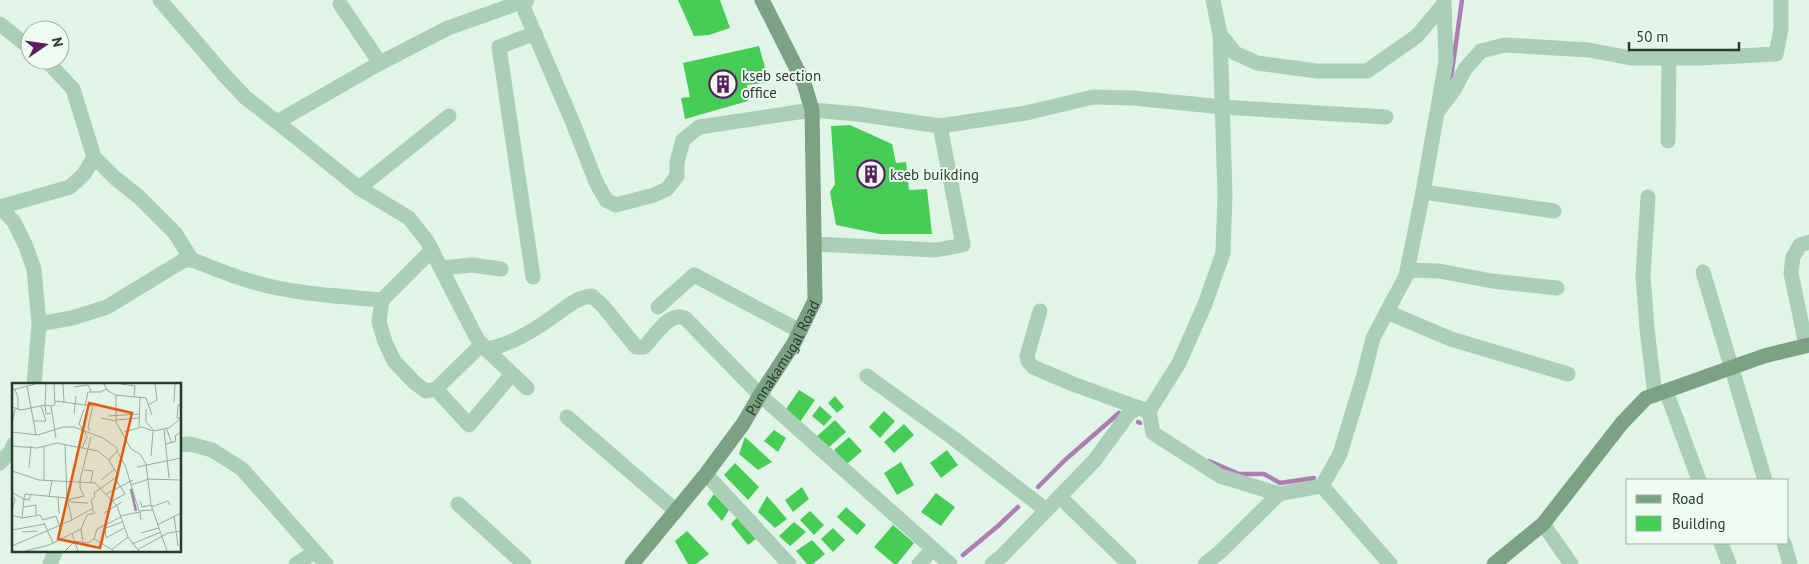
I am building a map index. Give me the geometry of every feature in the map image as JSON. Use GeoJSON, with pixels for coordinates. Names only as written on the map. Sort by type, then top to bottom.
{"type":"FeatureCollection","features":[{"type":"Feature","properties":{"kind":"street"},"geometry":{"type":"LineString","coordinates":[[160,0],[246,98],[359,188],[409,218],[427,241],[472,330],[484,346],[527,388]]}},
{"type":"Feature","properties":{"kind":"street","name":"Punnakamugal Road"},"geometry":{"type":"LineString","coordinates":[[632,564],[706,474],[744,424],[760,395],[794,343],[815,300],[812,110],[804,83],[762,0]]}},
{"type":"Feature","properties":{"kind":"street"},"geometry":{"type":"LineString","coordinates":[[992,564],[1094,461],[1130,412],[1144,409],[1179,363],[1205,304],[1223,253],[1225,194],[1220,34],[1213,0]]}},
{"type":"Feature","properties":{"kind":"street"},"geometry":{"type":"LineString","coordinates":[[1436,113],[1454,90],[1465,69],[1481,51],[1505,45],[1588,50],[1631,58],[1701,58],[1776,54],[1781,29],[1780,0]]}},
{"type":"Feature","properties":{"kind":"street"},"geometry":{"type":"LineString","coordinates":[[277,122],[380,62],[448,28],[524,1],[535,33],[596,182],[606,200],[616,205],[654,195],[666,189],[677,176],[677,162],[683,140],[699,127],[812,110],[858,114],[940,126],[1026,113],[1093,97],[1134,98],[1222,107],[1386,117]]}},
{"type":"Feature","properties":{"kind":"street"},"geometry":{"type":"LineString","coordinates":[[1220,34],[1235,53],[1257,63],[1316,71],[1367,71],[1417,36],[1444,3]]}},
{"type":"Feature","properties":{"kind":"street"},"geometry":{"type":"LineString","coordinates":[[1144,409],[1153,433],[1220,476],[1280,494],[1322,486],[1340,454],[1373,338],[1408,270],[1446,61],[1444,3]]}},
{"type":"Feature","properties":{"kind":"street"},"geometry":{"type":"LineString","coordinates":[[340,4],[380,62]]}},
{"type":"Feature","properties":{"kind":"street"},"geometry":{"type":"LineString","coordinates":[[0,24],[20,40]]}},
{"type":"Feature","properties":{"kind":"street"},"geometry":{"type":"LineString","coordinates":[[533,277],[499,47],[535,33]]}},
{"type":"Feature","properties":{"kind":"street"},"geometry":{"type":"LineString","coordinates":[[1668,141],[1669,57]]}},
{"type":"Feature","properties":{"kind":"street"},"geometry":{"type":"LineString","coordinates":[[56,70],[73,88],[94,157],[115,178],[139,197],[175,233],[192,260]]}},
{"type":"Feature","properties":{"kind":"street"},"geometry":{"type":"LineString","coordinates":[[359,188],[449,116]]}},
{"type":"Feature","properties":{"kind":"street"},"geometry":{"type":"LineString","coordinates":[[815,244],[936,250],[962,245],[940,126]]}},
{"type":"Feature","properties":{"kind":"street"},"geometry":{"type":"LineString","coordinates":[[34,383],[40,324],[34,269],[25,244],[14,222],[0,207],[70,187],[84,174],[94,157]]}},
{"type":"Feature","properties":{"kind":"street"},"geometry":{"type":"LineString","coordinates":[[1423,192],[1554,211]]}},
{"type":"Feature","properties":{"kind":"street"},"geometry":{"type":"LineString","coordinates":[[1648,197],[1643,275],[1647,330],[1660,393],[1699,479]]}},
{"type":"Feature","properties":{"kind":"street"},"geometry":{"type":"LineString","coordinates":[[1494,564],[1543,524],[1622,424],[1646,398],[1764,356],[1808,345],[1791,273],[1793,257],[1800,245],[1809,242]]}},
{"type":"Feature","properties":{"kind":"street"},"geometry":{"type":"LineString","coordinates":[[432,250],[382,300],[379,322],[394,361],[415,384],[426,391],[436,389],[484,346],[505,345],[553,317],[570,303],[581,297],[592,296],[603,306],[636,347],[644,347],[670,318],[678,316],[685,318],[760,395],[950,564]]}},
{"type":"Feature","properties":{"kind":"street"},"geometry":{"type":"LineString","coordinates":[[40,324],[72,318],[106,307],[184,260],[192,260],[250,281],[276,287],[337,296],[382,300]]}},
{"type":"Feature","properties":{"kind":"street"},"geometry":{"type":"LineString","coordinates":[[441,268],[472,265],[501,269]]}},
{"type":"Feature","properties":{"kind":"street"},"geometry":{"type":"LineString","coordinates":[[1408,270],[1439,271],[1492,281],[1557,288]]}},
{"type":"Feature","properties":{"kind":"street"},"geometry":{"type":"LineString","coordinates":[[1703,272],[1765,479]]}},
{"type":"Feature","properties":{"kind":"street"},"geometry":{"type":"LineString","coordinates":[[658,307],[694,275],[800,330]]}},
{"type":"Feature","properties":{"kind":"street"},"geometry":{"type":"LineString","coordinates":[[1040,310],[1027,356],[1028,361],[1033,367],[1073,384],[1144,409]]}},
{"type":"Feature","properties":{"kind":"street"},"geometry":{"type":"LineString","coordinates":[[1387,312],[1451,339],[1568,374]]}},
{"type":"Feature","properties":{"kind":"street"},"geometry":{"type":"LineString","coordinates":[[436,389],[469,424],[512,374]]}},
{"type":"Feature","properties":{"kind":"street"},"geometry":{"type":"LineString","coordinates":[[867,376],[953,438],[1046,510]]}},
{"type":"Feature","properties":{"kind":"street"},"geometry":{"type":"LineString","coordinates":[[567,417],[676,510]]}},
{"type":"Feature","properties":{"kind":"street"},"geometry":{"type":"LineString","coordinates":[[181,445],[190,444],[212,450],[242,469],[326,564]]}},
{"type":"Feature","properties":{"kind":"street"},"geometry":{"type":"LineString","coordinates":[[0,463],[12,448]]}},
{"type":"Feature","properties":{"kind":"street"},"geometry":{"type":"LineString","coordinates":[[706,474],[789,564]]}},
{"type":"Feature","properties":{"kind":"street"},"geometry":{"type":"LineString","coordinates":[[1322,486],[1390,564]]}},
{"type":"Feature","properties":{"kind":"street"},"geometry":{"type":"LineString","coordinates":[[1205,564],[1280,494]]}},
{"type":"Feature","properties":{"kind":"street"},"geometry":{"type":"LineString","coordinates":[[1060,497],[1129,564]]}},
{"type":"Feature","properties":{"kind":"street"},"geometry":{"type":"LineString","coordinates":[[458,504],[524,564]]}},
{"type":"Feature","properties":{"kind":"street"},"geometry":{"type":"LineString","coordinates":[[1543,524],[1571,564]]}},
{"type":"Feature","properties":{"kind":"street"},"geometry":{"type":"LineString","coordinates":[[1722,544],[1729,564]]}},
{"type":"Feature","properties":{"kind":"street"},"geometry":{"type":"LineString","coordinates":[[1784,544],[1790,564]]}},
{"type":"Feature","properties":{"kind":"street"},"geometry":{"type":"LineString","coordinates":[[919,564],[933,549]]}},
{"type":"Feature","properties":{"kind":"street"},"geometry":{"type":"LineString","coordinates":[[50,564],[55,552]]}},
{"type":"Feature","properties":{"kind":"street"},"geometry":{"type":"LineString","coordinates":[[296,564],[315,552]]}},
{"type":"Feature","properties":{"kind":"building"},"geometry":{"type":"Polygon","coordinates":[[[678,0],[720,0],[730,28],[709,35],[694,36],[678,0]]]}},
{"type":"Feature","properties":{"kind":"building","name":"kseb section office"},"geometry":{"type":"Polygon","coordinates":[[[759,46],[769,82],[747,85],[748,101],[685,119],[681,98],[690,97],[683,63],[759,46]]]}},
{"type":"Feature","properties":{"kind":"building","name":"kseb buikding"},"geometry":{"type":"Polygon","coordinates":[[[850,125],[892,144],[896,163],[906,162],[909,190],[927,189],[932,234],[880,234],[836,225],[830,192],[835,184],[831,126],[850,125]]]}},
{"type":"Feature","properties":{"kind":"building"},"geometry":{"type":"Polygon","coordinates":[[[799,390],[815,400],[800,422],[784,412],[799,390]]]}},
{"type":"Feature","properties":{"kind":"building"},"geometry":{"type":"Polygon","coordinates":[[[835,396],[844,407],[837,413],[828,403],[835,396]]]}},
{"type":"Feature","properties":{"kind":"building"},"geometry":{"type":"Polygon","coordinates":[[[820,406],[832,417],[824,426],[812,416],[820,406]]]}},
{"type":"Feature","properties":{"kind":"building"},"geometry":{"type":"Polygon","coordinates":[[[884,411],[895,421],[880,438],[869,427],[884,411]]]}},
{"type":"Feature","properties":{"kind":"building"},"geometry":{"type":"Polygon","coordinates":[[[835,420],[846,432],[827,449],[816,437],[835,420]]]}},
{"type":"Feature","properties":{"kind":"building"},"geometry":{"type":"Polygon","coordinates":[[[904,424],[914,435],[894,453],[884,442],[904,424]]]}},
{"type":"Feature","properties":{"kind":"building"},"geometry":{"type":"Polygon","coordinates":[[[774,430],[786,438],[778,452],[764,441],[774,430]]]}},
{"type":"Feature","properties":{"kind":"building"},"geometry":{"type":"Polygon","coordinates":[[[745,437],[772,462],[758,470],[739,454],[745,437]]]}},
{"type":"Feature","properties":{"kind":"building"},"geometry":{"type":"Polygon","coordinates":[[[849,437],[862,451],[847,464],[834,450],[849,437]]]}},
{"type":"Feature","properties":{"kind":"building"},"geometry":{"type":"Polygon","coordinates":[[[947,450],[958,465],[941,478],[930,463],[947,450]]]}},
{"type":"Feature","properties":{"kind":"building"},"geometry":{"type":"Polygon","coordinates":[[[901,462],[914,485],[897,495],[884,473],[901,462]]]}},
{"type":"Feature","properties":{"kind":"building"},"geometry":{"type":"Polygon","coordinates":[[[735,463],[759,487],[748,500],[724,475],[735,463]]]}},
{"type":"Feature","properties":{"kind":"building"},"geometry":{"type":"Polygon","coordinates":[[[802,487],[809,499],[793,512],[785,500],[802,487]]]}},
{"type":"Feature","properties":{"kind":"building"},"geometry":{"type":"Polygon","coordinates":[[[936,493],[955,507],[941,526],[921,512],[936,493]]]}},
{"type":"Feature","properties":{"kind":"building"},"geometry":{"type":"Polygon","coordinates":[[[714,494],[729,510],[722,521],[707,504],[714,494]]]}},
{"type":"Feature","properties":{"kind":"building"},"geometry":{"type":"Polygon","coordinates":[[[767,496],[787,519],[775,528],[758,512],[767,496]]]}},
{"type":"Feature","properties":{"kind":"building"},"geometry":{"type":"Polygon","coordinates":[[[846,507],[866,525],[857,535],[837,517],[846,507]]]}},
{"type":"Feature","properties":{"kind":"building"},"geometry":{"type":"Polygon","coordinates":[[[810,511],[824,525],[814,535],[800,520],[810,511]]]}},
{"type":"Feature","properties":{"kind":"building"},"geometry":{"type":"Polygon","coordinates":[[[738,516],[758,537],[748,545],[731,524],[738,516]]]}},
{"type":"Feature","properties":{"kind":"building"},"geometry":{"type":"Polygon","coordinates":[[[794,522],[806,532],[790,546],[779,536],[794,522]]]}},
{"type":"Feature","properties":{"kind":"building"},"geometry":{"type":"Polygon","coordinates":[[[893,525],[914,543],[897,564],[894,564],[874,547],[893,525]]]}},
{"type":"Feature","properties":{"kind":"building"},"geometry":{"type":"Polygon","coordinates":[[[833,528],[845,540],[833,552],[821,539],[833,528]]]}},
{"type":"Feature","properties":{"kind":"building"},"geometry":{"type":"Polygon","coordinates":[[[687,531],[709,554],[696,564],[688,564],[675,541],[687,531]]]}},
{"type":"Feature","properties":{"kind":"building"},"geometry":{"type":"Polygon","coordinates":[[[812,540],[825,554],[813,564],[807,564],[796,551],[812,540]]]}},
{"type":"Feature","properties":{"kind":"waterway"},"geometry":{"type":"LineString","coordinates":[[1450,85],[1462,0]]}},
{"type":"Feature","properties":{"kind":"waterway"},"geometry":{"type":"LineString","coordinates":[[1038,487],[1065,460],[1119,413]]}},
{"type":"Feature","properties":{"kind":"waterway"},"geometry":{"type":"LineString","coordinates":[[1209,461],[1239,474],[1264,474],[1280,483],[1314,478]]}},
{"type":"Feature","properties":{"kind":"waterway"},"geometry":{"type":"LineString","coordinates":[[963,555],[1018,507]]}},
{"type":"Feature","properties":{"kind":"place","name":"kseb section office"},"geometry":{"type":"Point","coordinates":[723,84]}},
{"type":"Feature","properties":{"kind":"place","name":"kseb buikding"},"geometry":{"type":"Point","coordinates":[871,174]}}]}
